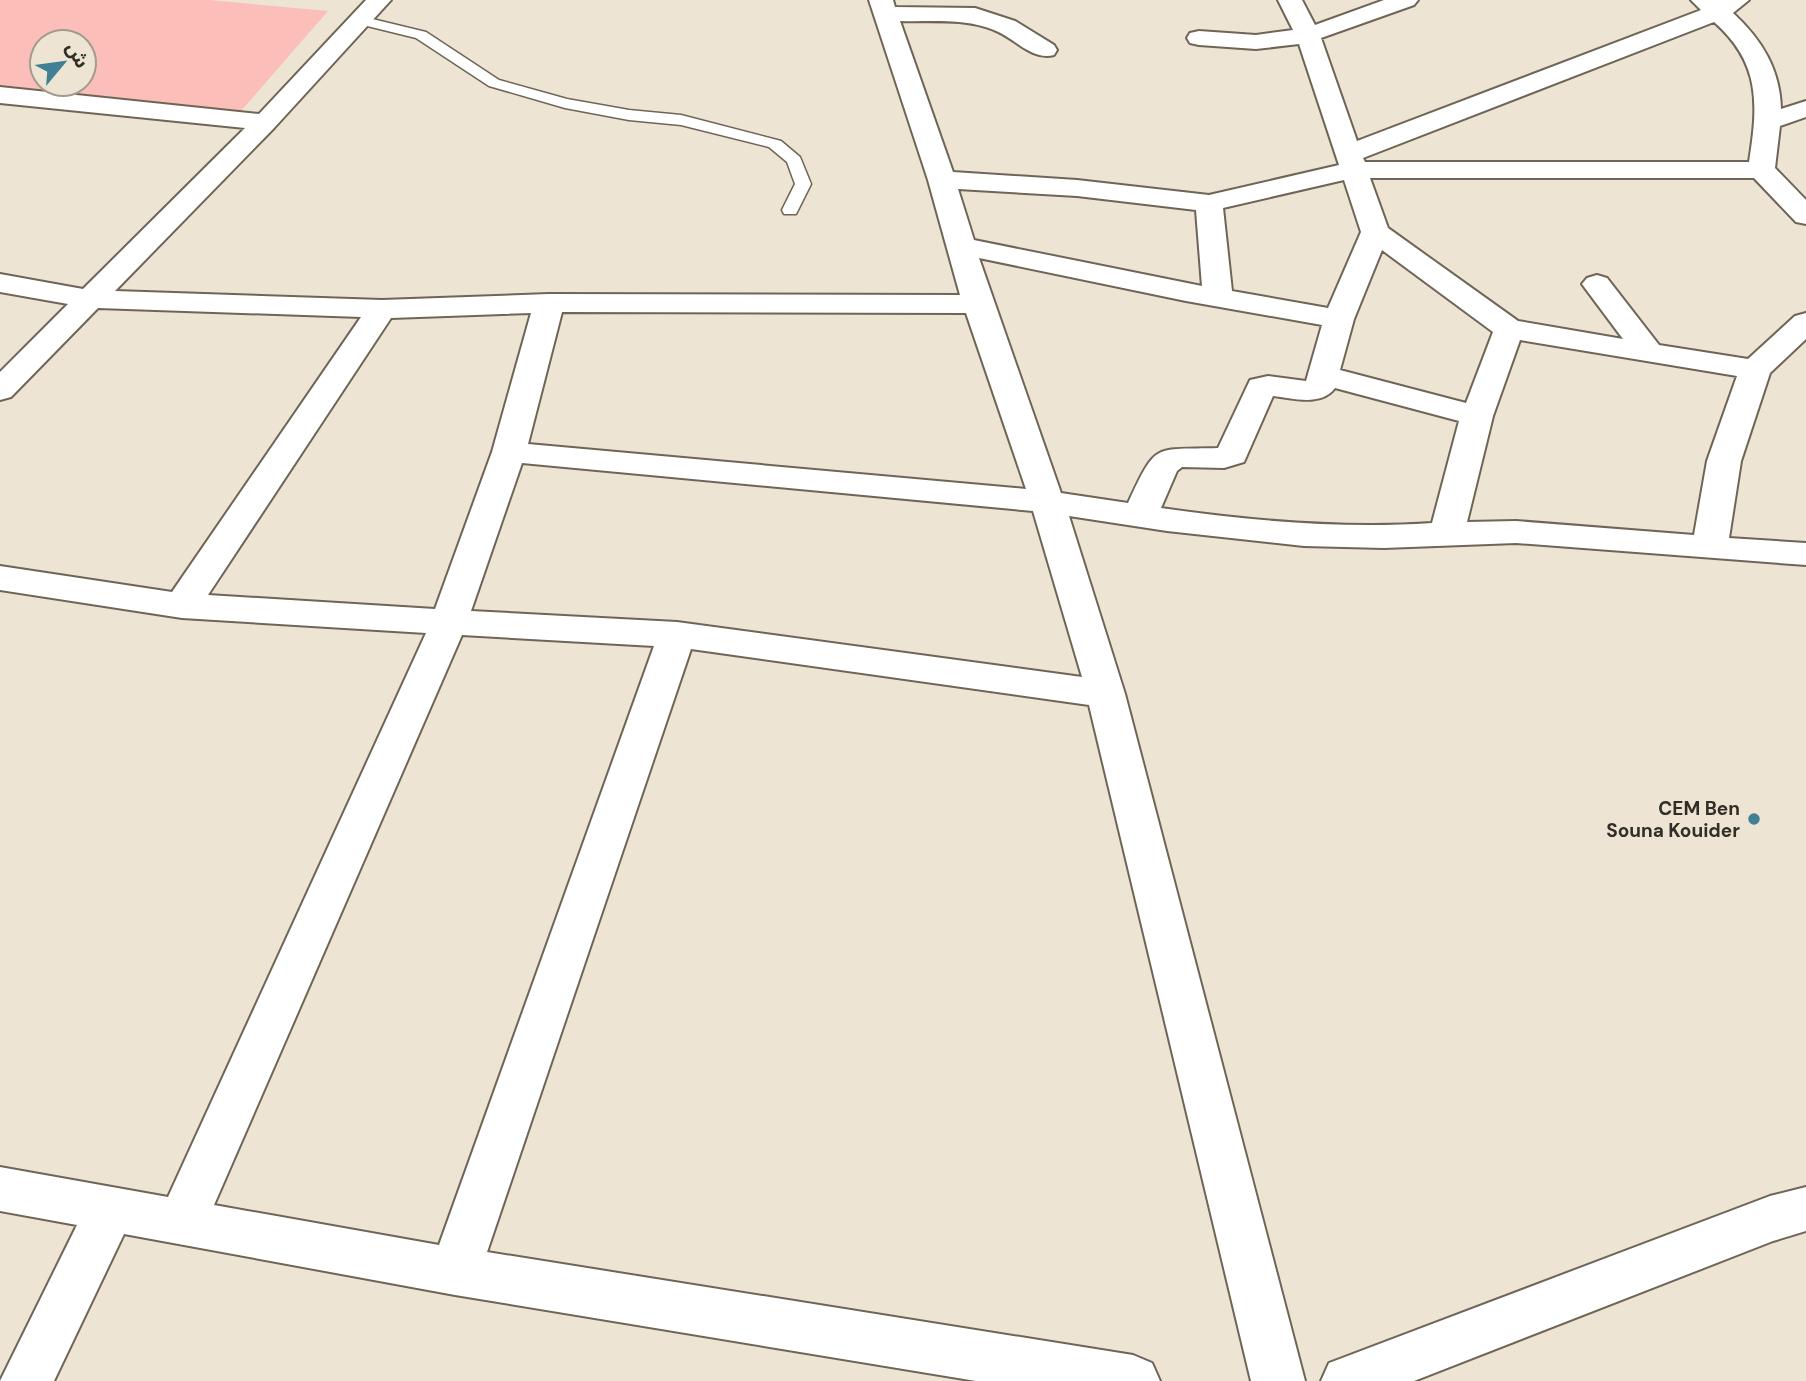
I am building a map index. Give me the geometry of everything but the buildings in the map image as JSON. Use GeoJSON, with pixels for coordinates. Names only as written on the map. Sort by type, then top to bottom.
{"type":"FeatureCollection","features":[{"type":"Feature","properties":{"kind":"street"},"geometry":{"type":"LineString","coordinates":[[0,390],[87,299],[265,122],[379,0]]}},
{"type":"Feature","properties":{"kind":"street"},"geometry":{"type":"LineString","coordinates":[[1290,0],[1308,35],[1376,232],[1509,329],[1755,370]]}},
{"type":"Feature","properties":{"kind":"street"},"geometry":{"type":"LineString","coordinates":[[1199,38],[1256,41],[1308,35],[1406,0]]}},
{"type":"Feature","properties":{"kind":"street"},"geometry":{"type":"LineString","coordinates":[[942,180],[1077,188],[1209,203],[1351,162],[1719,4],[1763,66],[1769,121],[1761,170]]}},
{"type":"Feature","properties":{"kind":"street"},"geometry":{"type":"LineString","coordinates":[[1045,50],[1007,26],[975,15],[882,7],[942,180],[978,304],[1046,502],[1106,694],[1278,1381]]}},
{"type":"Feature","properties":{"kind":"street"},"geometry":{"type":"LineString","coordinates":[[0,95],[265,122]]}},
{"type":"Feature","properties":{"kind":"street"},"geometry":{"type":"LineString","coordinates":[[1769,121],[1806,109]]}},
{"type":"Feature","properties":{"kind":"street"},"geometry":{"type":"LineString","coordinates":[[1351,162],[1761,170],[1795,191],[1806,216]]}},
{"type":"Feature","properties":{"kind":"street"},"geometry":{"type":"LineString","coordinates":[[1209,203],[1218,297]]}},
{"type":"Feature","properties":{"kind":"street"},"geometry":{"type":"LineString","coordinates":[[1140,516],[1163,465],[1169,460],[1186,456],[1214,459],[1232,455],[1261,387],[1272,384],[1314,391],[1320,386],[1339,319],[1376,232]]}},
{"type":"Feature","properties":{"kind":"street"},"geometry":{"type":"LineString","coordinates":[[962,246],[1339,319]]}},
{"type":"Feature","properties":{"kind":"street"},"geometry":{"type":"LineString","coordinates":[[0,283],[87,299],[382,309],[550,303],[978,304]]}},
{"type":"Feature","properties":{"kind":"street"},"geometry":{"type":"LineString","coordinates":[[1597,284],[1649,352]]}},
{"type":"Feature","properties":{"kind":"street"},"geometry":{"type":"LineString","coordinates":[[182,1220],[449,622],[509,452],[550,303]]}},
{"type":"Feature","properties":{"kind":"street"},"geometry":{"type":"LineString","coordinates":[[182,606],[382,309]]}},
{"type":"Feature","properties":{"kind":"street"},"geometry":{"type":"LineString","coordinates":[[1710,548],[1724,461],[1755,370],[1806,322]]}},
{"type":"Feature","properties":{"kind":"street"},"geometry":{"type":"LineString","coordinates":[[1447,533],[1477,416],[1509,329]]}},
{"type":"Feature","properties":{"kind":"street"},"geometry":{"type":"LineString","coordinates":[[1322,375],[1477,416]]}},
{"type":"Feature","properties":{"kind":"street"},"geometry":{"type":"LineString","coordinates":[[509,452],[1046,502],[1304,535],[1384,537],[1516,532],[1806,554]]}},
{"type":"Feature","properties":{"kind":"street"},"geometry":{"type":"LineString","coordinates":[[0,578],[182,606],[677,635],[1106,694]]}},
{"type":"Feature","properties":{"kind":"street"},"geometry":{"type":"LineString","coordinates":[[455,1270],[677,635]]}},
{"type":"Feature","properties":{"kind":"street"},"geometry":{"type":"LineString","coordinates":[[0,1189],[455,1270],[1133,1381]]}},
{"type":"Feature","properties":{"kind":"street"},"geometry":{"type":"LineString","coordinates":[[26,1381],[111,1208]]}},
{"type":"Feature","properties":{"kind":"street"},"geometry":{"type":"LineString","coordinates":[[1348,1381],[1770,1219],[1806,1209]]}},
{"type":"Feature","properties":{"kind":"lane"},"geometry":{"type":"LineString","coordinates":[[360,20],[421,34],[494,83],[565,103],[629,115],[681,120],[775,144],[794,160],[803,184],[790,210]]}},
{"type":"Feature","properties":{"kind":"shaded area"},"geometry":{"type":"Polygon","coordinates":[[[0,0],[209,0],[328,11],[240,112],[98,97],[98,28],[28,28],[28,90],[0,87],[0,0]]]}},
{"type":"Feature","properties":{"kind":"place","name":"CEM Ben Souna Kouider"},"geometry":{"type":"Point","coordinates":[1754,819]}}]}
